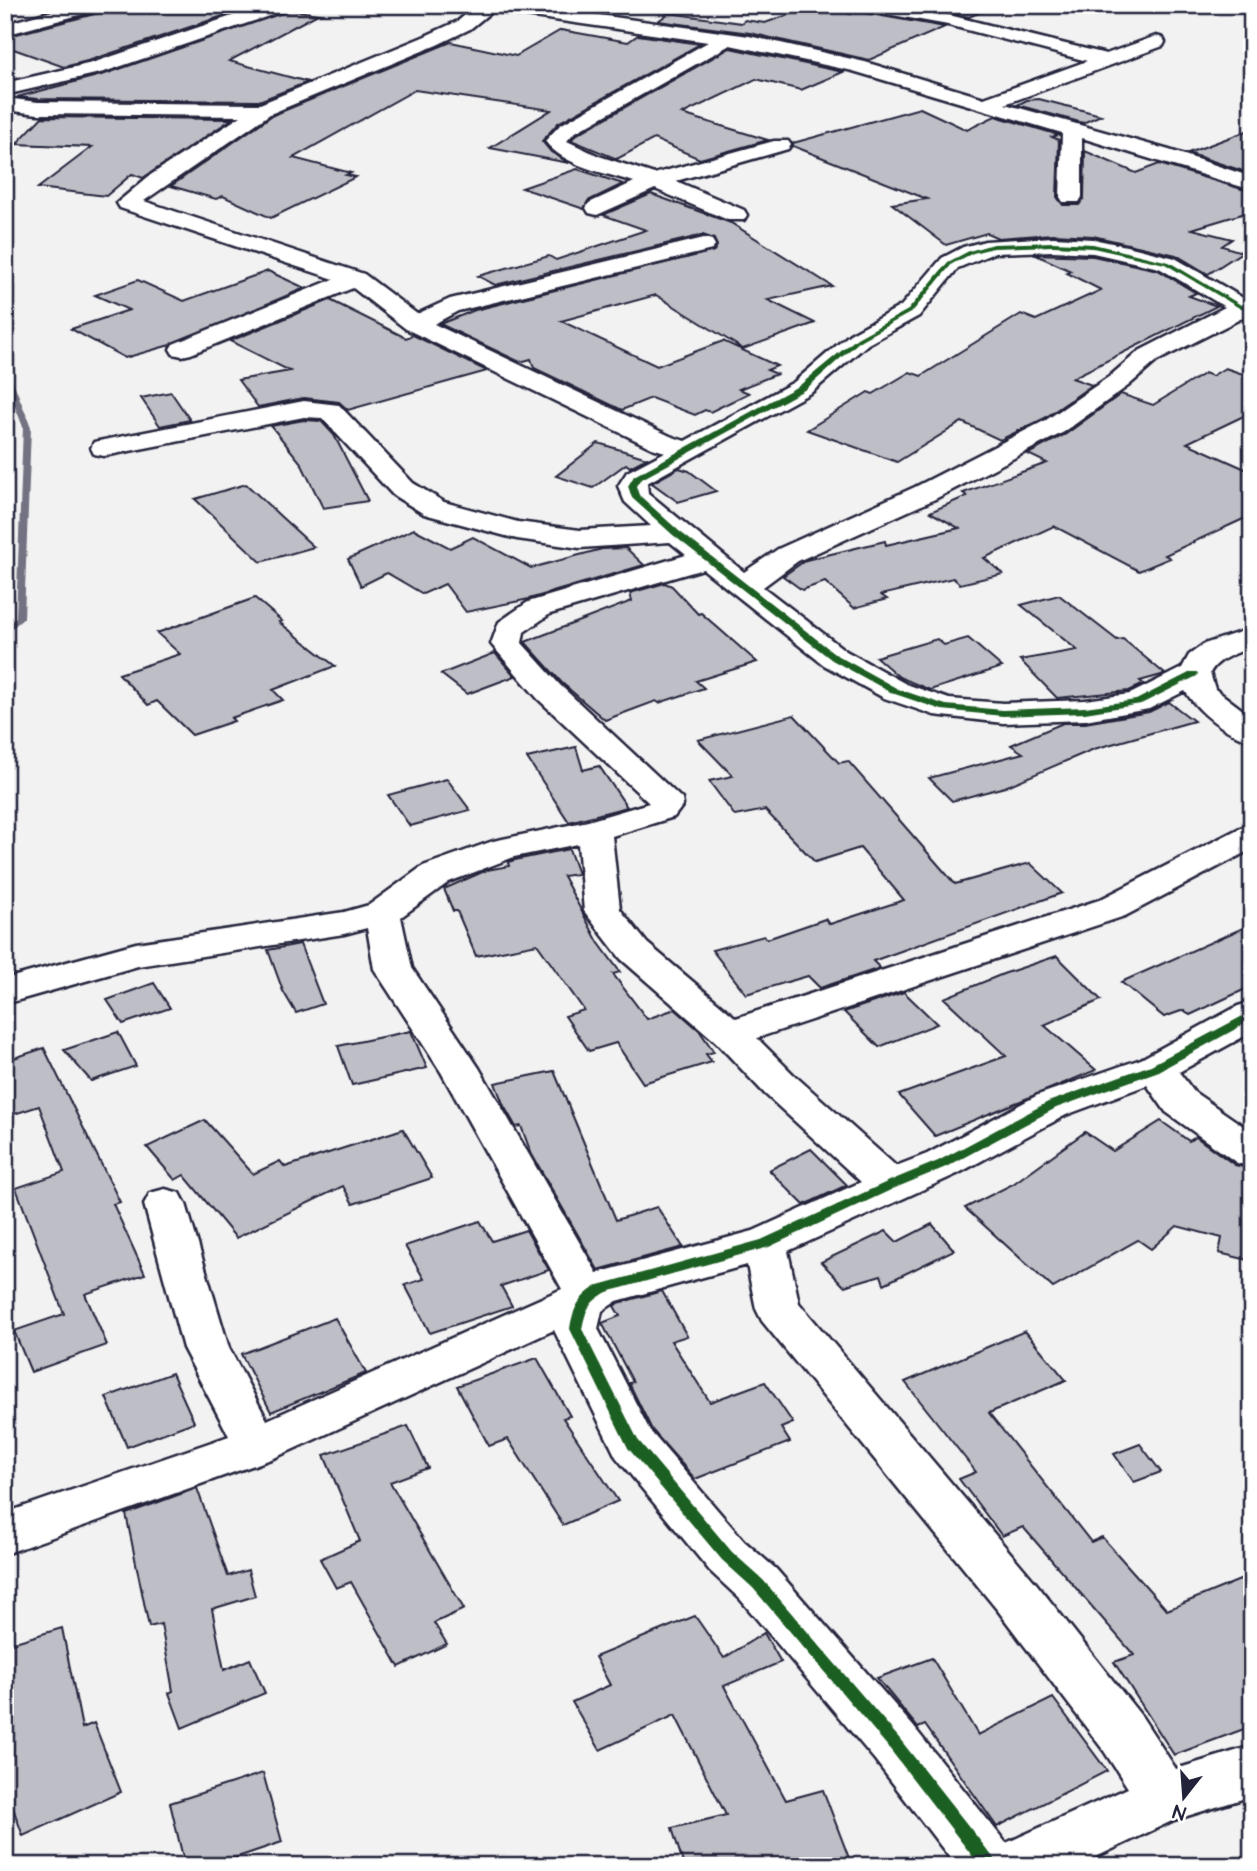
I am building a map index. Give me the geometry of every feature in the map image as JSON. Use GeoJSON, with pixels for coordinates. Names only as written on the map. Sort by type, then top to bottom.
{"type":"FeatureCollection","features":[{"type":"Feature","properties":{"kind":"street"},"geometry":{"type":"LineString","coordinates":[[5,30],[95,5]]}},
{"type":"Feature","properties":{"kind":"street"},"geometry":{"type":"LineString","coordinates":[[5,89],[97,68],[283,5]]}},
{"type":"Feature","properties":{"kind":"street"},"geometry":{"type":"LineString","coordinates":[[688,450],[661,442],[415,324],[356,279],[128,203],[263,110],[430,41],[464,24],[488,5],[727,39],[858,66],[985,105],[1162,154],[1252,184]]}},
{"type":"Feature","properties":{"kind":"street"},"geometry":{"type":"LineString","coordinates":[[865,5],[949,20],[1107,60]]}},
{"type":"Feature","properties":{"kind":"street"},"geometry":{"type":"LineString","coordinates":[[20,8],[64,14]]}},
{"type":"Feature","properties":{"kind":"street"},"geometry":{"type":"LineString","coordinates":[[727,39],[607,105],[567,130],[555,141],[563,148],[585,158],[653,181],[736,215]]}},
{"type":"Feature","properties":{"kind":"street"},"geometry":{"type":"LineString","coordinates":[[985,105],[1156,42]]}},
{"type":"Feature","properties":{"kind":"street"},"geometry":{"type":"LineString","coordinates":[[5,104],[37,108],[263,110]]}},
{"type":"Feature","properties":{"kind":"street"},"geometry":{"type":"LineString","coordinates":[[1071,197],[1072,129]]}},
{"type":"Feature","properties":{"kind":"street"},"geometry":{"type":"LineString","coordinates":[[597,208],[653,181],[780,145]]}},
{"type":"Feature","properties":{"kind":"street"},"geometry":{"type":"LineString","coordinates":[[415,324],[450,306],[704,245]]}},
{"type":"Feature","properties":{"kind":"street"},"geometry":{"type":"LineString","coordinates":[[1194,674],[1138,702],[1085,710],[1003,713],[944,708],[895,691],[835,658],[676,533],[635,496],[632,486],[636,478],[803,387],[859,339],[910,312],[950,263],[971,252],[993,246],[1093,246],[1167,263],[1247,305]]}},
{"type":"Feature","properties":{"kind":"street"},"geometry":{"type":"LineString","coordinates":[[183,349],[356,279]]}},
{"type":"Feature","properties":{"kind":"street"},"geometry":{"type":"LineString","coordinates":[[744,586],[788,555],[925,494],[1055,426],[1119,382],[1148,356],[1247,305]]}},
{"type":"Feature","properties":{"kind":"street"},"geometry":{"type":"LineString","coordinates":[[104,448],[304,410],[330,411],[403,489],[434,508],[517,530],[580,539],[676,533]]}},
{"type":"Feature","properties":{"kind":"street"},"geometry":{"type":"LineString","coordinates":[[5,992],[136,955],[344,923],[382,912],[436,874],[505,848],[594,830],[662,810],[666,805],[665,799],[549,692],[506,644],[510,628],[539,608],[708,558]]}},
{"type":"Feature","properties":{"kind":"street"},"geometry":{"type":"LineString","coordinates":[[1252,636],[1215,651],[1198,663],[1194,674],[1198,688],[1210,704],[1252,731]]}},
{"type":"Feature","properties":{"kind":"street"},"geometry":{"type":"LineString","coordinates":[[594,830],[602,911],[634,951],[730,1033],[779,1084],[891,1185]]}},
{"type":"Feature","properties":{"kind":"street"},"geometry":{"type":"LineString","coordinates":[[730,1033],[1111,908],[1252,835]]}},
{"type":"Feature","properties":{"kind":"street"},"geometry":{"type":"LineString","coordinates":[[382,912],[393,969],[459,1068],[588,1296]]}},
{"type":"Feature","properties":{"kind":"street"},"geometry":{"type":"LineString","coordinates":[[5,1534],[257,1445],[603,1287],[765,1244],[942,1164],[1052,1105],[1156,1068],[1252,1015]]}},
{"type":"Feature","properties":{"kind":"street"},"geometry":{"type":"LineString","coordinates":[[1156,1068],[1180,1102],[1252,1153]]}},
{"type":"Feature","properties":{"kind":"street"},"geometry":{"type":"LineString","coordinates":[[165,1204],[206,1348],[257,1445]]}},
{"type":"Feature","properties":{"kind":"street"},"geometry":{"type":"LineString","coordinates":[[765,1244],[778,1309],[1017,1597],[1123,1734],[1164,1798]]}},
{"type":"Feature","properties":{"kind":"street"},"geometry":{"type":"LineString","coordinates":[[588,1296],[579,1310],[576,1329],[633,1444],[727,1556],[758,1584],[894,1743],[990,1866]]}},
{"type":"Feature","properties":{"kind":"street"},"geometry":{"type":"LineString","coordinates":[[1017,1866],[1164,1798],[1252,1771]]}},
{"type":"Feature","properties":{"kind":"building"},"geometry":{"type":"Polygon","coordinates":[[[107,5],[256,5],[64,67],[5,46],[5,37],[102,12],[107,5]]]}},
{"type":"Feature","properties":{"kind":"building"},"geometry":{"type":"Polygon","coordinates":[[[816,5],[851,14],[853,5],[865,13],[945,27],[869,60],[750,33],[658,21],[669,13],[741,23],[745,20],[765,23],[816,5]]]}},
{"type":"Feature","properties":{"kind":"building"},"geometry":{"type":"Polygon","coordinates":[[[912,5],[997,5],[969,17],[912,5]]]}},
{"type":"Feature","properties":{"kind":"building"},"geometry":{"type":"Polygon","coordinates":[[[291,10],[318,14],[229,61],[308,82],[259,101],[17,97],[105,74],[291,10]]]}},
{"type":"Feature","properties":{"kind":"building"},"geometry":{"type":"Polygon","coordinates":[[[561,30],[628,42],[638,35],[700,44],[558,123],[542,141],[551,152],[569,163],[490,148],[551,110],[415,90],[293,158],[351,173],[346,175],[356,177],[271,218],[223,196],[216,199],[171,186],[271,116],[451,42],[516,56],[561,30]]]}},
{"type":"Feature","properties":{"kind":"building"},"geometry":{"type":"Polygon","coordinates":[[[730,48],[843,72],[801,90],[756,79],[682,114],[768,140],[700,159],[654,139],[617,159],[571,140],[576,135],[730,48]]]}},
{"type":"Feature","properties":{"kind":"building"},"geometry":{"type":"Polygon","coordinates":[[[1039,99],[1101,115],[1083,123],[1017,105],[1027,100],[1039,99]]]}},
{"type":"Feature","properties":{"kind":"building"},"geometry":{"type":"Polygon","coordinates":[[[920,108],[967,130],[995,116],[1059,135],[1052,137],[1059,140],[1057,197],[1063,205],[1079,205],[1084,198],[1085,151],[1136,173],[1159,164],[1252,192],[1252,211],[1192,229],[1232,239],[1222,246],[1242,252],[1208,274],[1176,255],[1093,236],[1053,234],[998,238],[987,233],[946,245],[892,204],[927,199],[793,146],[793,143],[920,108]]]}},
{"type":"Feature","properties":{"kind":"building"},"geometry":{"type":"Polygon","coordinates":[[[42,117],[232,119],[143,178],[132,174],[106,196],[38,188],[92,147],[16,144],[42,117]]]}},
{"type":"Feature","properties":{"kind":"building"},"geometry":{"type":"Polygon","coordinates":[[[1252,129],[1252,174],[1188,153],[1252,129]]]}},
{"type":"Feature","properties":{"kind":"building"},"geometry":{"type":"Polygon","coordinates":[[[577,169],[623,184],[588,201],[584,209],[522,188],[577,169]]]}},
{"type":"Feature","properties":{"kind":"building"},"geometry":{"type":"Polygon","coordinates":[[[651,194],[731,223],[832,286],[768,300],[815,323],[743,349],[656,295],[561,321],[657,366],[723,341],[777,366],[767,370],[777,374],[739,389],[749,393],[710,412],[705,410],[695,415],[651,398],[622,410],[534,368],[531,359],[520,362],[440,324],[475,310],[714,251],[717,246],[714,239],[703,235],[495,285],[478,276],[549,256],[556,260],[646,230],[603,215],[651,194]]]}},
{"type":"Feature","properties":{"kind":"building"},"geometry":{"type":"Polygon","coordinates":[[[1034,254],[1093,256],[1158,270],[1196,293],[1189,296],[1217,306],[1072,378],[1092,385],[1045,418],[1000,440],[962,422],[897,462],[807,430],[868,392],[873,394],[910,372],[921,376],[1021,314],[1036,320],[1101,290],[1067,273],[1071,271],[1034,254]]]}},
{"type":"Feature","properties":{"kind":"building"},"geometry":{"type":"Polygon","coordinates":[[[268,271],[305,288],[170,345],[125,358],[71,329],[129,310],[95,295],[138,280],[184,301],[268,271]]]}},
{"type":"Feature","properties":{"kind":"building"},"geometry":{"type":"Polygon","coordinates":[[[330,300],[406,338],[413,335],[487,371],[348,410],[339,402],[304,398],[258,407],[238,380],[290,371],[230,341],[330,300]]]}},
{"type":"Feature","properties":{"kind":"building"},"geometry":{"type":"Polygon","coordinates":[[[1225,368],[1252,377],[1252,412],[1187,443],[1252,472],[1252,515],[1165,555],[1170,558],[1139,571],[1054,526],[984,558],[1003,574],[960,584],[953,578],[881,595],[887,599],[854,608],[825,582],[802,590],[783,576],[806,560],[885,541],[886,545],[959,528],[930,512],[967,496],[963,493],[1047,463],[1028,454],[1066,434],[1121,394],[1153,405],[1205,373],[1212,376],[1225,368]]]}},
{"type":"Feature","properties":{"kind":"building"},"geometry":{"type":"Polygon","coordinates":[[[171,392],[190,420],[160,426],[141,398],[171,392]]]}},
{"type":"Feature","properties":{"kind":"building"},"geometry":{"type":"Polygon","coordinates":[[[304,420],[321,421],[334,435],[368,501],[323,508],[301,463],[271,426],[304,420]]]}},
{"type":"Feature","properties":{"kind":"building"},"geometry":{"type":"Polygon","coordinates":[[[598,443],[647,458],[630,467],[626,464],[593,488],[556,476],[598,443]]]}},
{"type":"Feature","properties":{"kind":"building"},"geometry":{"type":"Polygon","coordinates":[[[679,468],[689,471],[716,491],[678,502],[652,483],[679,468]]]}},
{"type":"Feature","properties":{"kind":"building"},"geometry":{"type":"Polygon","coordinates":[[[246,484],[314,547],[261,562],[195,499],[246,484]]]}},
{"type":"Feature","properties":{"kind":"building"},"geometry":{"type":"Polygon","coordinates":[[[414,529],[450,548],[473,537],[531,568],[602,549],[626,548],[644,565],[529,599],[466,612],[445,584],[423,594],[387,573],[361,586],[348,559],[414,529]]]}},
{"type":"Feature","properties":{"kind":"building"},"geometry":{"type":"Polygon","coordinates":[[[665,583],[672,586],[698,614],[701,613],[757,662],[696,681],[704,688],[659,703],[656,701],[605,720],[562,683],[525,642],[632,601],[630,593],[665,583]]]}},
{"type":"Feature","properties":{"kind":"building"},"geometry":{"type":"Polygon","coordinates":[[[1059,595],[1117,640],[1123,639],[1165,674],[1140,681],[1144,684],[1129,691],[1057,698],[1020,660],[1077,650],[1021,605],[1059,595]]]}},
{"type":"Feature","properties":{"kind":"building"},"geometry":{"type":"Polygon","coordinates":[[[255,598],[282,621],[279,622],[335,666],[273,690],[283,700],[192,735],[157,701],[148,705],[119,674],[180,654],[157,633],[255,598]]]}},
{"type":"Feature","properties":{"kind":"building"},"geometry":{"type":"Polygon","coordinates":[[[968,638],[1002,667],[930,690],[899,677],[876,657],[937,639],[944,645],[968,638]]]}},
{"type":"Feature","properties":{"kind":"building"},"geometry":{"type":"Polygon","coordinates":[[[495,653],[515,676],[467,694],[441,674],[495,653]]]}},
{"type":"Feature","properties":{"kind":"building"},"geometry":{"type":"Polygon","coordinates":[[[1169,702],[1194,721],[1094,749],[1005,787],[952,801],[929,778],[1023,753],[1011,745],[1063,723],[1085,723],[1149,712],[1169,702]]]}},
{"type":"Feature","properties":{"kind":"building"},"geometry":{"type":"Polygon","coordinates":[[[794,715],[839,763],[848,761],[955,884],[1030,863],[1062,893],[873,961],[880,968],[820,988],[808,976],[746,994],[712,950],[764,936],[767,939],[825,919],[830,924],[904,900],[860,848],[815,862],[765,810],[735,816],[709,781],[733,776],[698,740],[794,715]]]}},
{"type":"Feature","properties":{"kind":"building"},"geometry":{"type":"Polygon","coordinates":[[[576,747],[583,770],[599,766],[627,807],[569,822],[527,758],[576,747]]]}},
{"type":"Feature","properties":{"kind":"building"},"geometry":{"type":"Polygon","coordinates":[[[447,779],[470,810],[410,826],[388,795],[447,779]]]}},
{"type":"Feature","properties":{"kind":"building"},"geometry":{"type":"Polygon","coordinates":[[[569,849],[578,874],[563,876],[598,942],[620,972],[613,974],[647,1019],[675,1009],[699,1030],[714,1052],[706,1054],[712,1062],[643,1083],[616,1043],[589,1051],[565,1016],[584,1010],[537,944],[476,956],[457,911],[453,911],[444,889],[487,870],[509,866],[508,862],[569,849]]]}},
{"type":"Feature","properties":{"kind":"building"},"geometry":{"type":"Polygon","coordinates":[[[1252,924],[1252,986],[1190,1015],[1184,1010],[1164,1017],[1121,982],[1252,924]]]}},
{"type":"Feature","properties":{"kind":"building"},"geometry":{"type":"Polygon","coordinates":[[[300,944],[323,1004],[296,1013],[283,991],[268,950],[300,944]]]}},
{"type":"Feature","properties":{"kind":"building"},"geometry":{"type":"Polygon","coordinates":[[[1057,956],[1101,1000],[1044,1025],[1096,1070],[935,1136],[899,1095],[1006,1056],[944,998],[1057,956]]]}},
{"type":"Feature","properties":{"kind":"building"},"geometry":{"type":"Polygon","coordinates":[[[154,983],[170,1008],[123,1024],[107,1000],[154,983]]]}},
{"type":"Feature","properties":{"kind":"building"},"geometry":{"type":"Polygon","coordinates":[[[904,992],[937,1024],[879,1047],[844,1012],[904,992]]]}},
{"type":"Feature","properties":{"kind":"building"},"geometry":{"type":"Polygon","coordinates":[[[411,1031],[427,1068],[352,1085],[338,1046],[411,1031]]]}},
{"type":"Feature","properties":{"kind":"building"},"geometry":{"type":"Polygon","coordinates":[[[118,1032],[136,1066],[91,1081],[64,1050],[118,1032]]]}},
{"type":"Feature","properties":{"kind":"building"},"geometry":{"type":"Polygon","coordinates":[[[44,1048],[120,1202],[113,1204],[145,1274],[85,1294],[107,1345],[31,1372],[14,1331],[64,1314],[16,1188],[64,1172],[39,1106],[5,1117],[5,1061],[44,1048]]]}},
{"type":"Feature","properties":{"kind":"building"},"geometry":{"type":"Polygon","coordinates":[[[554,1071],[616,1220],[657,1207],[683,1247],[598,1270],[531,1153],[521,1126],[516,1127],[504,1106],[495,1083],[554,1071]]]}},
{"type":"Feature","properties":{"kind":"building"},"geometry":{"type":"Polygon","coordinates":[[[205,1120],[253,1174],[280,1161],[285,1167],[403,1129],[432,1178],[353,1204],[343,1186],[236,1238],[184,1175],[175,1180],[147,1147],[205,1120]]]}},
{"type":"Feature","properties":{"kind":"building"},"geometry":{"type":"Polygon","coordinates":[[[1161,1121],[1189,1141],[1196,1137],[1235,1165],[1252,1169],[1252,1261],[1219,1253],[1222,1238],[1177,1226],[1151,1249],[1138,1240],[1053,1288],[965,1208],[1013,1184],[1085,1132],[1113,1151],[1161,1121]]]}},
{"type":"Feature","properties":{"kind":"building"},"geometry":{"type":"Polygon","coordinates":[[[811,1149],[847,1185],[804,1205],[769,1170],[811,1149]]]}},
{"type":"Feature","properties":{"kind":"building"},"geometry":{"type":"Polygon","coordinates":[[[480,1221],[492,1241],[526,1230],[549,1270],[501,1286],[512,1306],[430,1333],[405,1285],[424,1279],[405,1246],[480,1221]]]}},
{"type":"Feature","properties":{"kind":"building"},"geometry":{"type":"Polygon","coordinates":[[[932,1224],[954,1250],[884,1284],[881,1275],[844,1286],[821,1262],[886,1231],[897,1242],[932,1224]]]}},
{"type":"Feature","properties":{"kind":"building"},"geometry":{"type":"Polygon","coordinates":[[[662,1291],[687,1336],[671,1341],[710,1402],[765,1382],[793,1423],[781,1428],[790,1442],[695,1479],[652,1430],[629,1383],[633,1382],[602,1323],[620,1316],[614,1306],[618,1303],[662,1291]]]}},
{"type":"Feature","properties":{"kind":"building"},"geometry":{"type":"Polygon","coordinates":[[[335,1318],[366,1373],[271,1412],[241,1354],[335,1318]]]}},
{"type":"Feature","properties":{"kind":"building"},"geometry":{"type":"Polygon","coordinates":[[[1025,1331],[1066,1380],[989,1413],[1091,1542],[1102,1537],[1167,1610],[1252,1575],[1252,1726],[1174,1755],[1114,1662],[1134,1655],[1023,1527],[1002,1536],[959,1479],[976,1472],[905,1382],[1025,1331]]]}},
{"type":"Feature","properties":{"kind":"building"},"geometry":{"type":"Polygon","coordinates":[[[537,1358],[570,1416],[563,1418],[618,1501],[563,1525],[508,1439],[489,1446],[457,1386],[537,1358]]]}},
{"type":"Feature","properties":{"kind":"building"},"geometry":{"type":"Polygon","coordinates":[[[172,1373],[194,1422],[127,1447],[106,1397],[172,1373]]]}},
{"type":"Feature","properties":{"kind":"building"},"geometry":{"type":"Polygon","coordinates":[[[408,1426],[428,1468],[390,1482],[464,1609],[434,1623],[447,1644],[399,1667],[351,1582],[336,1588],[320,1559],[360,1541],[324,1455],[408,1426]]]}},
{"type":"Feature","properties":{"kind":"building"},"geometry":{"type":"Polygon","coordinates":[[[1140,1444],[1161,1472],[1134,1482],[1114,1454],[1140,1444]]]}},
{"type":"Feature","properties":{"kind":"building"},"geometry":{"type":"Polygon","coordinates":[[[197,1488],[228,1576],[248,1570],[255,1596],[212,1609],[224,1670],[250,1659],[265,1693],[182,1728],[169,1693],[173,1691],[161,1624],[149,1627],[126,1514],[197,1488]]]}},
{"type":"Feature","properties":{"kind":"building"},"geometry":{"type":"Polygon","coordinates":[[[695,1616],[724,1658],[764,1633],[781,1662],[724,1686],[786,1800],[823,1790],[852,1866],[684,1866],[672,1828],[726,1815],[675,1715],[600,1750],[572,1702],[610,1685],[595,1657],[695,1616]]]}},
{"type":"Feature","properties":{"kind":"building"},"geometry":{"type":"Polygon","coordinates":[[[62,1628],[82,1728],[94,1723],[121,1792],[23,1836],[5,1786],[5,1645],[62,1628]]]}},
{"type":"Feature","properties":{"kind":"building"},"geometry":{"type":"Polygon","coordinates":[[[932,1658],[978,1735],[1053,1698],[1107,1771],[997,1827],[925,1725],[918,1728],[877,1678],[932,1658]]]}},
{"type":"Feature","properties":{"kind":"building"},"geometry":{"type":"Polygon","coordinates":[[[263,1773],[282,1842],[211,1866],[185,1866],[170,1803],[263,1773]]]}},
{"type":"Feature","properties":{"kind":"waterway"},"geometry":{"type":"LineString","coordinates":[[5,371],[27,427],[20,618],[5,631]]}},
{"type":"Feature","properties":{"kind":"cycle path"},"geometry":{"type":"LineString","coordinates":[[1194,674],[1138,702],[1085,710],[1003,713],[945,708],[895,691],[835,658],[676,533],[635,496],[632,486],[637,478],[803,387],[859,339],[910,311],[950,263],[971,252],[993,246],[1093,246],[1167,263],[1243,308]]}},
{"type":"Feature","properties":{"kind":"cycle path"},"geometry":{"type":"LineString","coordinates":[[990,1866],[894,1743],[758,1584],[727,1556],[633,1444],[576,1329],[579,1314],[586,1300],[603,1288],[765,1244],[942,1164],[1052,1105],[1155,1068],[1252,1015]]}}]}
